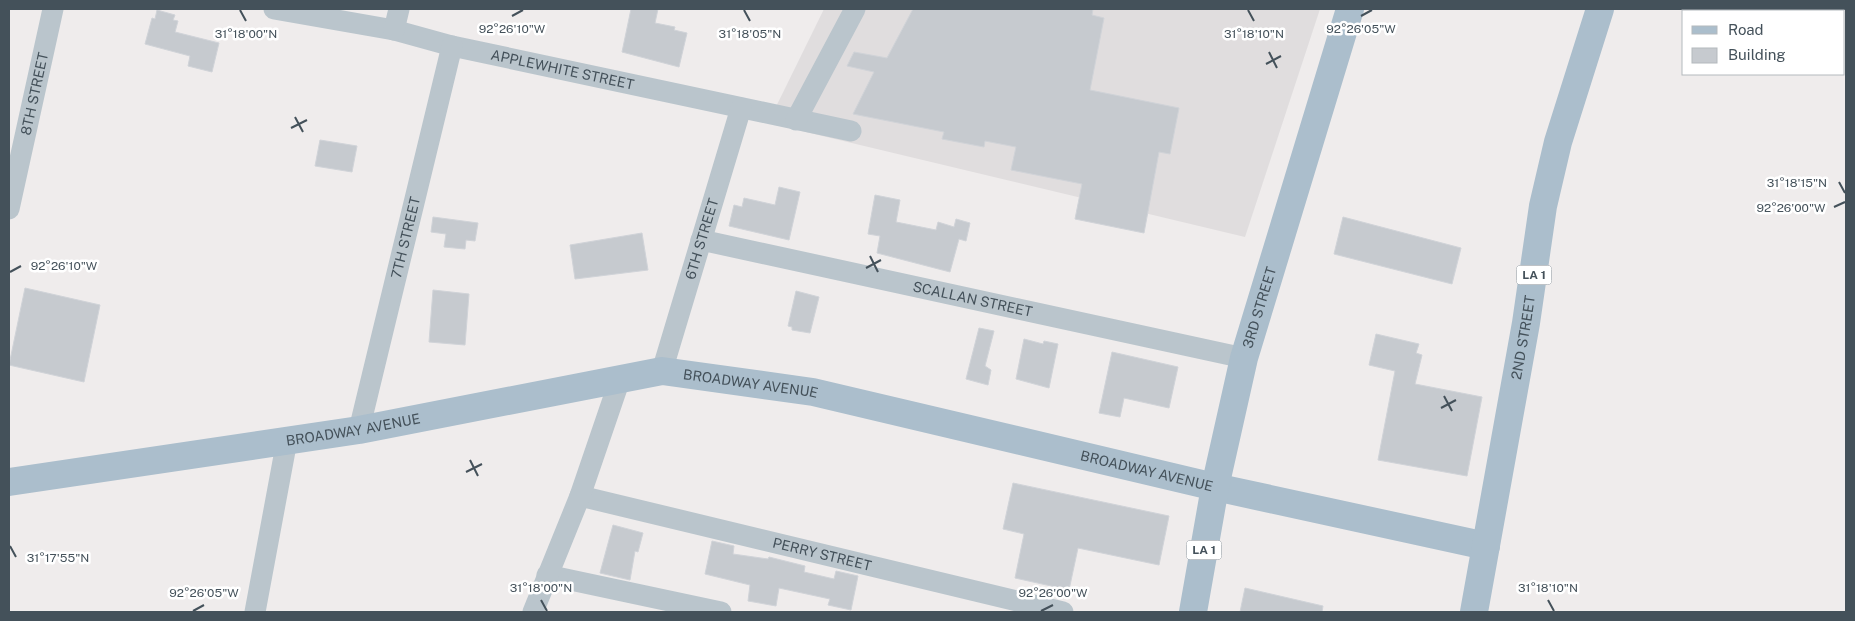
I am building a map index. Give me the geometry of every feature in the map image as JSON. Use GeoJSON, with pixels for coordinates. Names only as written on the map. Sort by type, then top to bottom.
{"type":"FeatureCollection","features":[{"type":"Feature","properties":{"kind":"main road","name":"3RD STREET"},"geometry":{"type":"LineString","coordinates":[[1193,612],[1215,487],[1244,358],[1350,9]]}},
{"type":"Feature","properties":{"kind":"main road","name":"2ND STREET"},"geometry":{"type":"LineString","coordinates":[[1474,612],[1526,323],[1543,206],[1558,142],[1600,9]]}},
{"type":"Feature","properties":{"kind":"main road","name":"BROADWAY AVENUE"},"geometry":{"type":"LineString","coordinates":[[9,482],[359,430],[662,371],[813,392],[1215,487],[1486,546]]}},
{"type":"Feature","properties":{"kind":"street","name":"8TH STREET"},"geometry":{"type":"LineString","coordinates":[[9,209],[53,9]]}},
{"type":"Feature","properties":{"kind":"street","name":"APPLEWHITE STREET"},"geometry":{"type":"LineString","coordinates":[[274,9],[394,30],[452,46],[851,131]]}},
{"type":"Feature","properties":{"kind":"street"},"geometry":{"type":"LineString","coordinates":[[394,30],[398,9]]}},
{"type":"Feature","properties":{"kind":"street"},"geometry":{"type":"LineString","coordinates":[[796,120],[855,9]]}},
{"type":"Feature","properties":{"kind":"street","name":"7TH STREET"},"geometry":{"type":"LineString","coordinates":[[359,430],[452,46]]}},
{"type":"Feature","properties":{"kind":"street","name":"6TH STREET"},"geometry":{"type":"LineString","coordinates":[[662,371],[741,108]]}},
{"type":"Feature","properties":{"kind":"street","name":"SCALLAN STREET"},"geometry":{"type":"LineString","coordinates":[[701,240],[1244,358]]}},
{"type":"Feature","properties":{"kind":"street"},"geometry":{"type":"LineString","coordinates":[[533,612],[580,496],[620,380]]}},
{"type":"Feature","properties":{"kind":"street"},"geometry":{"type":"LineString","coordinates":[[255,612],[287,440]]}},
{"type":"Feature","properties":{"kind":"street","name":"PERRY STREET"},"geometry":{"type":"LineString","coordinates":[[580,496],[1064,612]]}},
{"type":"Feature","properties":{"kind":"street"},"geometry":{"type":"LineString","coordinates":[[547,575],[722,612]]}},
{"type":"Feature","properties":{"kind":"shaded area"},"geometry":{"type":"Polygon","coordinates":[[[824,9],[1320,9],[1245,237],[768,123],[824,9]]]}},
{"type":"Feature","properties":{"kind":"building"},"geometry":{"type":"Polygon","coordinates":[[[631,9],[658,9],[655,23],[675,27],[674,30],[687,33],[679,67],[622,52],[631,9]]]}},
{"type":"Feature","properties":{"kind":"building"},"geometry":{"type":"Polygon","coordinates":[[[913,9],[1093,9],[1092,15],[1104,18],[1090,90],[1179,108],[1170,154],[1159,152],[1144,233],[1075,219],[1082,184],[1011,170],[1016,147],[985,141],[984,147],[942,139],[944,132],[853,114],[874,72],[847,66],[854,52],[887,58],[913,9]]]}},
{"type":"Feature","properties":{"kind":"building"},"geometry":{"type":"Polygon","coordinates":[[[157,10],[175,15],[173,20],[178,21],[175,32],[219,43],[212,72],[188,66],[190,56],[145,44],[152,18],[155,19],[157,10]]]}},
{"type":"Feature","properties":{"kind":"building"},"geometry":{"type":"Polygon","coordinates":[[[320,140],[357,146],[352,172],[315,166],[320,140]]]}},
{"type":"Feature","properties":{"kind":"building"},"geometry":{"type":"Polygon","coordinates":[[[779,187],[800,192],[789,240],[729,226],[734,205],[742,207],[744,198],[775,205],[779,187]]]}},
{"type":"Feature","properties":{"kind":"building"},"geometry":{"type":"Polygon","coordinates":[[[875,195],[900,200],[896,222],[936,230],[938,222],[954,227],[956,219],[970,223],[966,241],[959,239],[950,272],[877,253],[880,236],[868,234],[875,195]]]}},
{"type":"Feature","properties":{"kind":"building"},"geometry":{"type":"Polygon","coordinates":[[[433,217],[478,223],[475,241],[466,240],[465,249],[444,247],[446,234],[431,232],[433,217]]]}},
{"type":"Feature","properties":{"kind":"building"},"geometry":{"type":"Polygon","coordinates":[[[1343,217],[1461,248],[1452,284],[1334,254],[1343,217]]]}},
{"type":"Feature","properties":{"kind":"building"},"geometry":{"type":"Polygon","coordinates":[[[642,233],[648,270],[575,279],[570,245],[642,233]]]}},
{"type":"Feature","properties":{"kind":"building"},"geometry":{"type":"Polygon","coordinates":[[[25,288],[100,305],[84,382],[9,365],[25,288]]]}},
{"type":"Feature","properties":{"kind":"building"},"geometry":{"type":"Polygon","coordinates":[[[433,290],[469,294],[465,345],[429,342],[433,290]]]}},
{"type":"Feature","properties":{"kind":"building"},"geometry":{"type":"Polygon","coordinates":[[[796,291],[819,297],[810,333],[792,330],[792,327],[788,326],[796,291]]]}},
{"type":"Feature","properties":{"kind":"building"},"geometry":{"type":"Polygon","coordinates":[[[979,328],[994,331],[985,366],[991,370],[988,385],[966,379],[979,328]]]}},
{"type":"Feature","properties":{"kind":"building"},"geometry":{"type":"Polygon","coordinates":[[[1376,334],[1419,344],[1416,353],[1422,355],[1415,384],[1482,397],[1467,476],[1378,460],[1395,371],[1369,365],[1376,334]]]}},
{"type":"Feature","properties":{"kind":"building"},"geometry":{"type":"Polygon","coordinates":[[[1024,339],[1043,344],[1044,341],[1058,344],[1049,388],[1016,379],[1024,339]]]}},
{"type":"Feature","properties":{"kind":"building"},"geometry":{"type":"Polygon","coordinates":[[[1112,352],[1178,367],[1169,408],[1124,398],[1120,417],[1099,413],[1112,352]]]}},
{"type":"Feature","properties":{"kind":"building"},"geometry":{"type":"Polygon","coordinates":[[[1013,483],[1169,516],[1159,565],[1078,548],[1069,590],[1015,578],[1024,534],[1003,529],[1013,483]]]}},
{"type":"Feature","properties":{"kind":"building"},"geometry":{"type":"Polygon","coordinates":[[[613,525],[643,533],[638,552],[635,551],[630,580],[600,573],[613,525]]]}},
{"type":"Feature","properties":{"kind":"building"},"geometry":{"type":"Polygon","coordinates":[[[712,541],[734,546],[733,554],[768,559],[769,557],[805,566],[804,572],[834,579],[836,571],[858,576],[851,610],[828,605],[830,599],[779,588],[776,606],[748,601],[750,585],[705,574],[712,541]]]}},
{"type":"Feature","properties":{"kind":"building"},"geometry":{"type":"Polygon","coordinates":[[[1245,588],[1323,606],[1322,612],[1240,612],[1245,588]]]}}]}
